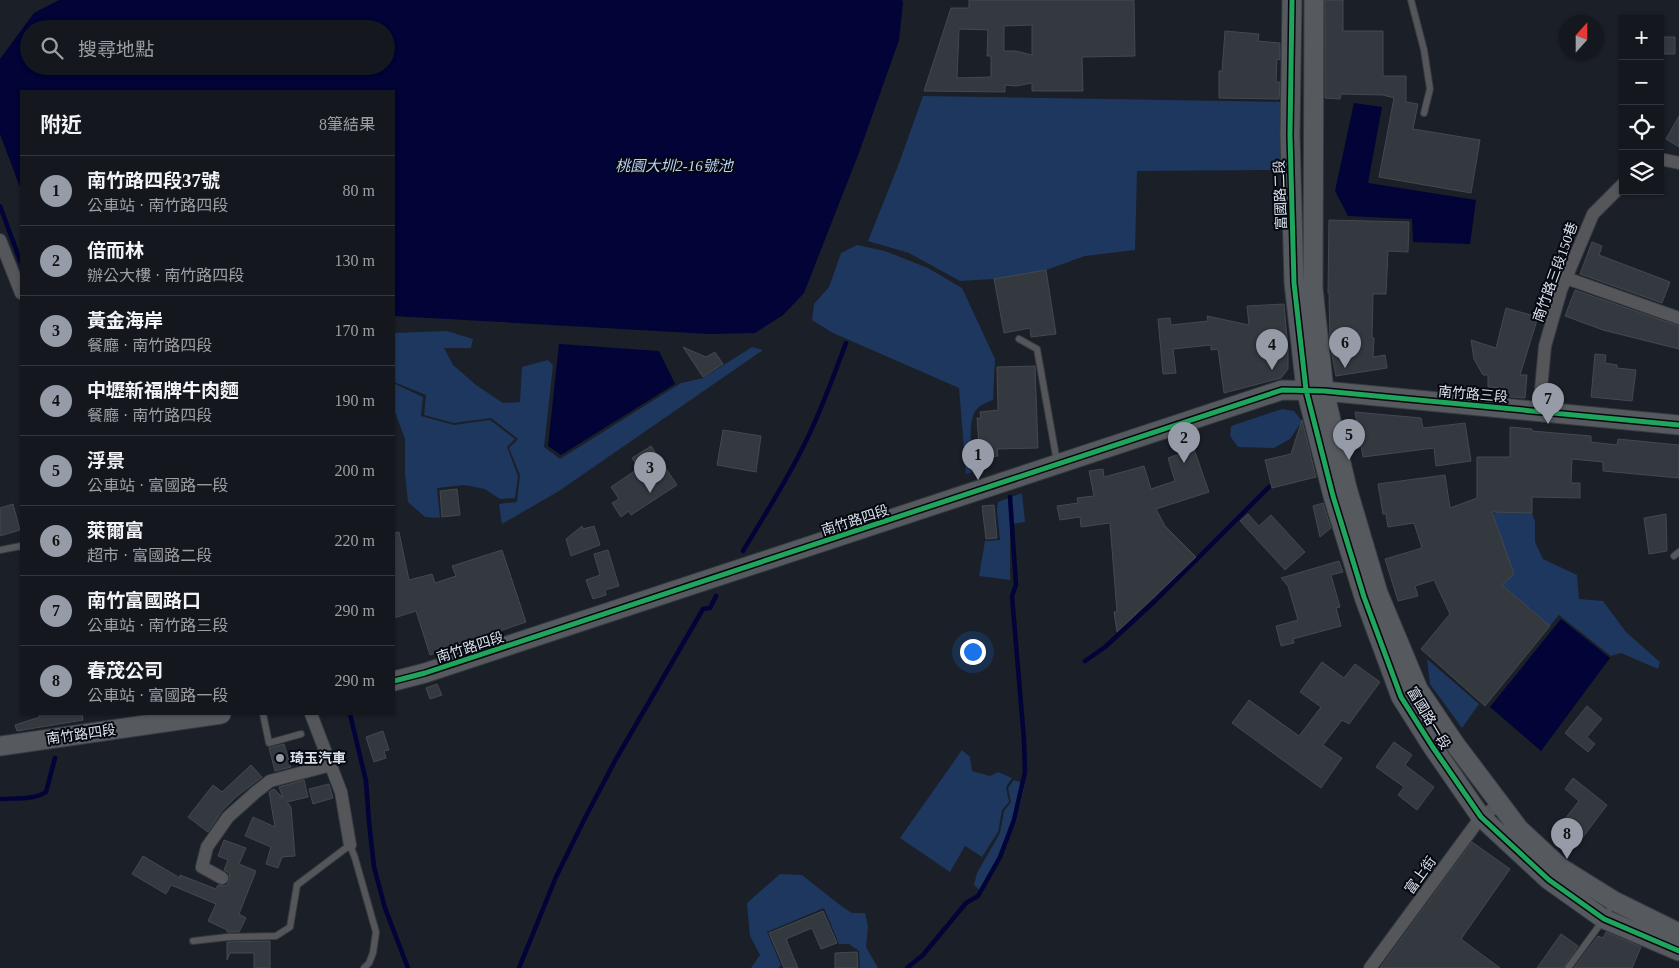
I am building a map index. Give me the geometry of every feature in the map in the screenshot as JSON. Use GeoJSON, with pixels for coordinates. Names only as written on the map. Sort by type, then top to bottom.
{"type":"FeatureCollection","features":[{"type":"Feature","properties":{"kind":"street","name":"富國路二段"},"geometry":{"type":"LineString","coordinates":[[1292,0],[1290,135],[1294,283],[1315,390]]}},
{"type":"Feature","properties":{"kind":"street"},"geometry":{"type":"LineString","coordinates":[[1314,0],[1313,288],[1315,390]]}},
{"type":"Feature","properties":{"kind":"street"},"geometry":{"type":"LineString","coordinates":[[1664,159],[1679,163]]}},
{"type":"Feature","properties":{"kind":"street","name":"南竹路三段150巷"},"geometry":{"type":"LineString","coordinates":[[1538,411],[1545,346],[1566,278],[1593,214],[1619,188]]}},
{"type":"Feature","properties":{"kind":"street"},"geometry":{"type":"LineString","coordinates":[[0,240],[20,290]]}},
{"type":"Feature","properties":{"kind":"street"},"geometry":{"type":"LineString","coordinates":[[1566,278],[1679,318]]}},
{"type":"Feature","properties":{"kind":"street","name":"南竹路四段"},"geometry":{"type":"LineString","coordinates":[[395,681],[425,673],[1282,390],[1315,390]]}},
{"type":"Feature","properties":{"kind":"street","name":"南竹路三段"},"geometry":{"type":"LineString","coordinates":[[1315,390],[1679,425]]}},
{"type":"Feature","properties":{"kind":"street","name":"富國路一段"},"geometry":{"type":"LineString","coordinates":[[1315,390],[1347,488],[1378,593],[1418,689],[1455,744],[1519,829],[1561,868],[1614,901],[1679,933]]}},
{"type":"Feature","properties":{"kind":"street","name":"富國路一段"},"geometry":{"type":"LineString","coordinates":[[1315,390],[1333,496],[1364,597],[1401,697],[1432,746],[1481,817],[1548,880],[1604,919],[1679,951]]}},
{"type":"Feature","properties":{"kind":"street","name":"南竹路四段"},"geometry":{"type":"LineString","coordinates":[[0,746],[214,715]]}},
{"type":"Feature","properties":{"kind":"street"},"geometry":{"type":"LineString","coordinates":[[311,715],[341,792],[350,845]]}},
{"type":"Feature","properties":{"kind":"street"},"geometry":{"type":"LineString","coordinates":[[222,878],[202,868],[208,846],[228,817],[270,781],[331,765]]}},
{"type":"Feature","properties":{"kind":"street","name":"富上街"},"geometry":{"type":"LineString","coordinates":[[1370,968],[1481,817],[1500,804]]}},
{"type":"Feature","properties":{"kind":"lane"},"geometry":{"type":"LineString","coordinates":[[1410,0],[1424,50],[1430,89],[1424,112]]}},
{"type":"Feature","properties":{"kind":"lane"},"geometry":{"type":"LineString","coordinates":[[1019,339],[1037,349],[1057,465]]}},
{"type":"Feature","properties":{"kind":"lane"},"geometry":{"type":"LineString","coordinates":[[0,550],[20,546]]}},
{"type":"Feature","properties":{"kind":"lane"},"geometry":{"type":"LineString","coordinates":[[263,715],[269,743],[300,734]]}},
{"type":"Feature","properties":{"kind":"lane"},"geometry":{"type":"LineString","coordinates":[[193,941],[228,937],[276,936],[290,927],[297,885],[350,845],[356,858],[376,932],[369,963],[364,968]]}},
{"type":"Feature","properties":{"kind":"lane"},"geometry":{"type":"LineString","coordinates":[[1568,968],[1604,919],[1614,901]]}},
{"type":"Feature","properties":{"kind":"shaded area"},"geometry":{"type":"Polygon","coordinates":[[[923,96],[1283,102],[1282,170],[1137,171],[1135,250],[1085,256],[1046,270],[994,279],[960,281],[909,253],[868,241],[923,96]]]}},
{"type":"Feature","properties":{"kind":"shaded area"},"geometry":{"type":"Polygon","coordinates":[[[857,245],[885,251],[928,268],[962,288],[995,359],[993,400],[978,408],[973,415],[971,440],[973,472],[966,474],[959,388],[833,333],[812,320],[814,304],[829,287],[841,253],[857,245]]]}},
{"type":"Feature","properties":{"kind":"shaded area"},"geometry":{"type":"Polygon","coordinates":[[[447,331],[473,339],[471,348],[444,348],[453,365],[476,385],[503,403],[520,402],[522,367],[548,360],[553,365],[544,447],[560,459],[681,383],[703,378],[752,347],[763,350],[559,491],[502,524],[499,504],[517,502],[520,475],[509,448],[518,439],[491,418],[454,423],[424,415],[426,395],[395,382],[395,333],[447,331]]]}},
{"type":"Feature","properties":{"kind":"shaded area"},"geometry":{"type":"Polygon","coordinates":[[[395,384],[423,397],[421,416],[454,425],[490,420],[515,439],[507,447],[518,476],[515,498],[500,499],[485,489],[464,485],[437,488],[440,518],[425,517],[408,502],[405,474],[405,439],[395,412],[395,384]]]}},
{"type":"Feature","properties":{"kind":"shaded area"},"geometry":{"type":"Polygon","coordinates":[[[1282,409],[1294,411],[1302,421],[1290,439],[1274,448],[1238,447],[1230,436],[1231,426],[1282,409]]]}},
{"type":"Feature","properties":{"kind":"shaded area"},"geometry":{"type":"Polygon","coordinates":[[[1022,493],[1025,522],[1010,524],[1010,580],[979,576],[985,541],[1000,540],[998,502],[1022,493]]]}},
{"type":"Feature","properties":{"kind":"shaded area"},"geometry":{"type":"Polygon","coordinates":[[[1498,512],[1532,513],[1535,522],[1535,542],[1543,559],[1577,575],[1579,599],[1603,601],[1626,632],[1660,662],[1658,669],[1621,653],[1611,656],[1559,615],[1550,626],[1502,585],[1514,574],[1493,514],[1498,512]]]}},
{"type":"Feature","properties":{"kind":"shaded area"},"geometry":{"type":"Polygon","coordinates":[[[1427,659],[1479,704],[1462,728],[1430,684],[1427,659]]]}},
{"type":"Feature","properties":{"kind":"shaded area"},"geometry":{"type":"Polygon","coordinates":[[[962,750],[970,757],[972,771],[990,776],[998,772],[1012,778],[1006,787],[1009,802],[1002,810],[998,832],[982,857],[965,846],[950,872],[900,838],[962,750]]]}},
{"type":"Feature","properties":{"kind":"shaded area"},"geometry":{"type":"Polygon","coordinates":[[[1014,780],[1025,784],[1016,822],[1000,859],[982,892],[974,885],[977,873],[1000,833],[1004,811],[1011,802],[1008,788],[1014,780]]]}},
{"type":"Feature","properties":{"kind":"shaded area"},"geometry":{"type":"Polygon","coordinates":[[[780,874],[802,875],[852,913],[865,913],[868,926],[866,947],[878,968],[860,968],[859,951],[849,944],[839,944],[824,908],[767,932],[781,965],[778,968],[751,968],[760,955],[750,936],[747,903],[780,874]]]}},
{"type":"Feature","properties":{"kind":"water","name":"桃園大圳2-16號池"},"geometry":{"type":"Polygon","coordinates":[[[59,0],[902,0],[903,3],[899,40],[860,150],[804,293],[783,315],[755,333],[710,334],[395,316],[395,90],[20,90],[20,187],[0,134],[0,59],[20,32],[20,75],[395,75],[395,20],[29,20],[34,13],[59,0]]]}},
{"type":"Feature","properties":{"kind":"water"},"geometry":{"type":"Polygon","coordinates":[[[1354,103],[1382,107],[1368,183],[1476,200],[1470,244],[1413,242],[1412,219],[1348,216],[1335,191],[1354,103]]]}},
{"type":"Feature","properties":{"kind":"water"},"geometry":{"type":"Polygon","coordinates":[[[559,344],[659,351],[675,384],[561,455],[548,446],[559,344]]]}},
{"type":"Feature","properties":{"kind":"water"},"geometry":{"type":"Polygon","coordinates":[[[1561,619],[1610,658],[1541,751],[1490,707],[1561,619]]]}},
{"type":"Feature","properties":{"kind":"building"},"geometry":{"type":"Polygon","coordinates":[[[969,0],[1134,0],[1135,56],[1082,57],[1083,91],[1032,91],[1032,83],[1016,86],[1005,85],[1005,92],[924,91],[951,8],[969,8],[969,0]],[[1032,25],[1004,26],[1004,51],[1016,51],[1032,55],[1032,25]],[[959,29],[957,78],[991,77],[991,56],[987,56],[988,30],[959,29]]]}},
{"type":"Feature","properties":{"kind":"building"},"geometry":{"type":"Polygon","coordinates":[[[1325,0],[1343,0],[1343,31],[1383,31],[1383,76],[1406,76],[1406,102],[1418,104],[1413,129],[1480,140],[1471,193],[1379,177],[1394,98],[1383,95],[1341,94],[1340,99],[1325,98],[1325,0]]]}},
{"type":"Feature","properties":{"kind":"building"},"geometry":{"type":"Polygon","coordinates":[[[1225,31],[1259,34],[1258,41],[1280,43],[1280,60],[1277,59],[1276,82],[1280,82],[1279,99],[1219,98],[1219,71],[1222,71],[1225,31]]]}},
{"type":"Feature","properties":{"kind":"building"},"geometry":{"type":"Polygon","coordinates":[[[1664,37],[1675,37],[1675,54],[1664,54],[1664,37]]]}},
{"type":"Feature","properties":{"kind":"building"},"geometry":{"type":"Polygon","coordinates":[[[1679,116],[1679,147],[1666,139],[1679,116]]]}},
{"type":"Feature","properties":{"kind":"building"},"geometry":{"type":"Polygon","coordinates":[[[1329,220],[1409,222],[1408,252],[1388,251],[1386,294],[1373,294],[1373,357],[1385,355],[1387,368],[1336,376],[1330,344],[1328,293],[1329,220]]]}},
{"type":"Feature","properties":{"kind":"building"},"geometry":{"type":"Polygon","coordinates":[[[1592,242],[1602,246],[1599,255],[1670,282],[1662,303],[1580,274],[1592,242]]]}},
{"type":"Feature","properties":{"kind":"building"},"geometry":{"type":"Polygon","coordinates":[[[1046,270],[1056,334],[1031,337],[1030,328],[1004,333],[994,279],[1046,270]]]}},
{"type":"Feature","properties":{"kind":"building"},"geometry":{"type":"Polygon","coordinates":[[[1575,290],[1679,326],[1679,349],[1603,330],[1565,316],[1575,290]]]}},
{"type":"Feature","properties":{"kind":"building"},"geometry":{"type":"Polygon","coordinates":[[[1284,304],[1288,369],[1281,378],[1224,393],[1218,349],[1211,350],[1211,345],[1173,349],[1176,373],[1163,374],[1158,319],[1170,318],[1171,325],[1208,321],[1207,316],[1249,325],[1247,306],[1284,304]]]}},
{"type":"Feature","properties":{"kind":"building"},"geometry":{"type":"Polygon","coordinates":[[[1506,308],[1538,317],[1520,375],[1527,375],[1525,398],[1500,396],[1502,388],[1488,387],[1488,375],[1483,375],[1474,359],[1471,340],[1496,348],[1506,308]]]}},
{"type":"Feature","properties":{"kind":"building"},"geometry":{"type":"Polygon","coordinates":[[[683,347],[706,357],[715,352],[723,364],[703,377],[683,347]]]}},
{"type":"Feature","properties":{"kind":"building"},"geometry":{"type":"Polygon","coordinates":[[[1595,354],[1606,355],[1605,363],[1617,365],[1617,368],[1636,370],[1632,401],[1591,397],[1595,354]]]}},
{"type":"Feature","properties":{"kind":"building"},"geometry":{"type":"Polygon","coordinates":[[[1035,366],[1038,448],[997,449],[998,456],[980,458],[977,418],[981,418],[980,412],[998,410],[997,367],[1035,366]]]}},
{"type":"Feature","properties":{"kind":"building"},"geometry":{"type":"Polygon","coordinates":[[[1355,412],[1421,418],[1423,428],[1465,423],[1471,461],[1436,466],[1434,448],[1363,457],[1355,412]]]}},
{"type":"Feature","properties":{"kind":"building"},"geometry":{"type":"Polygon","coordinates":[[[1302,420],[1316,477],[1272,488],[1265,460],[1291,454],[1302,420]]]}},
{"type":"Feature","properties":{"kind":"building"},"geometry":{"type":"Polygon","coordinates":[[[1510,427],[1532,429],[1532,431],[1591,436],[1591,442],[1617,445],[1618,439],[1679,445],[1679,478],[1603,471],[1603,462],[1572,459],[1571,483],[1580,483],[1580,498],[1532,497],[1532,513],[1492,512],[1514,574],[1502,585],[1550,626],[1485,706],[1421,649],[1450,614],[1434,580],[1415,586],[1418,596],[1398,601],[1385,559],[1422,548],[1414,523],[1388,527],[1386,514],[1383,514],[1378,484],[1445,475],[1450,508],[1477,498],[1477,457],[1510,457],[1510,427]]]}},
{"type":"Feature","properties":{"kind":"building"},"geometry":{"type":"Polygon","coordinates":[[[723,430],[761,436],[756,472],[717,465],[723,430]]]}},
{"type":"Feature","properties":{"kind":"building"},"geometry":{"type":"Polygon","coordinates":[[[651,446],[677,485],[631,515],[629,511],[621,517],[612,503],[619,499],[611,487],[639,468],[632,458],[651,446]]]}},
{"type":"Feature","properties":{"kind":"building"},"geometry":{"type":"Polygon","coordinates":[[[1194,449],[1209,492],[1156,509],[1165,526],[1196,557],[1117,632],[1114,612],[1117,612],[1110,523],[1081,527],[1080,517],[1060,520],[1057,506],[1078,503],[1077,498],[1094,496],[1089,471],[1103,469],[1104,477],[1144,466],[1151,489],[1175,481],[1168,458],[1194,449]]]}},
{"type":"Feature","properties":{"kind":"building"},"geometry":{"type":"Polygon","coordinates":[[[457,489],[460,515],[442,517],[440,491],[457,489]]]}},
{"type":"Feature","properties":{"kind":"building"},"geometry":{"type":"Polygon","coordinates":[[[1323,503],[1331,528],[1320,537],[1313,506],[1323,503]]]}},
{"type":"Feature","properties":{"kind":"building"},"geometry":{"type":"Polygon","coordinates":[[[13,504],[20,530],[0,536],[0,508],[13,504]]]}},
{"type":"Feature","properties":{"kind":"building"},"geometry":{"type":"Polygon","coordinates":[[[994,505],[997,538],[986,539],[982,506],[994,505]]]}},
{"type":"Feature","properties":{"kind":"building"},"geometry":{"type":"Polygon","coordinates":[[[1248,514],[1259,526],[1271,515],[1305,552],[1285,570],[1240,521],[1248,514]]]}},
{"type":"Feature","properties":{"kind":"building"},"geometry":{"type":"Polygon","coordinates":[[[1666,514],[1667,551],[1649,554],[1644,518],[1666,514]]]}},
{"type":"Feature","properties":{"kind":"building"},"geometry":{"type":"Polygon","coordinates":[[[582,526],[583,529],[594,526],[600,545],[571,556],[566,539],[582,526]]]}},
{"type":"Feature","properties":{"kind":"building"},"geometry":{"type":"Polygon","coordinates":[[[399,532],[409,580],[432,574],[435,583],[456,576],[452,566],[502,550],[526,622],[430,655],[416,611],[395,618],[395,533],[399,532]]]}},
{"type":"Feature","properties":{"kind":"building"},"geometry":{"type":"Polygon","coordinates":[[[608,550],[619,586],[605,590],[606,595],[593,599],[586,580],[600,575],[594,554],[608,550]]]}},
{"type":"Feature","properties":{"kind":"building"},"geometry":{"type":"Polygon","coordinates":[[[1339,561],[1343,572],[1331,575],[1340,607],[1336,608],[1341,626],[1293,639],[1294,643],[1281,646],[1276,626],[1298,620],[1288,586],[1281,578],[1339,561]]]}},
{"type":"Feature","properties":{"kind":"building"},"geometry":{"type":"Polygon","coordinates":[[[1322,662],[1344,678],[1355,664],[1380,682],[1349,724],[1342,720],[1323,745],[1342,758],[1321,788],[1232,723],[1249,700],[1299,736],[1321,707],[1300,692],[1322,662]]]}},
{"type":"Feature","properties":{"kind":"building"},"geometry":{"type":"Polygon","coordinates":[[[437,684],[442,695],[430,699],[426,688],[437,684]]]}},
{"type":"Feature","properties":{"kind":"building"},"geometry":{"type":"Polygon","coordinates":[[[1587,706],[1602,719],[1587,737],[1595,744],[1588,752],[1565,733],[1587,706]]]}},
{"type":"Feature","properties":{"kind":"building"},"geometry":{"type":"Polygon","coordinates":[[[39,715],[82,715],[83,720],[17,731],[15,725],[40,717],[39,715]]]}},
{"type":"Feature","properties":{"kind":"building"},"geometry":{"type":"Polygon","coordinates":[[[383,731],[389,750],[384,751],[386,758],[374,762],[366,737],[383,731]]]}},
{"type":"Feature","properties":{"kind":"building"},"geometry":{"type":"Polygon","coordinates":[[[1394,742],[1412,755],[1405,765],[1434,787],[1417,810],[1398,795],[1404,787],[1376,767],[1394,742]]]}},
{"type":"Feature","properties":{"kind":"building","name":"琦玉汽車"},"geometry":{"type":"Polygon","coordinates":[[[284,744],[291,767],[275,771],[269,748],[284,744]]]}},
{"type":"Feature","properties":{"kind":"building"},"geometry":{"type":"Polygon","coordinates":[[[251,765],[262,777],[236,797],[222,811],[208,832],[188,817],[213,785],[222,792],[251,765]]]}},
{"type":"Feature","properties":{"kind":"building"},"geometry":{"type":"Polygon","coordinates":[[[1573,778],[1607,805],[1577,845],[1557,829],[1579,801],[1565,789],[1573,778]]]}},
{"type":"Feature","properties":{"kind":"building"},"geometry":{"type":"Polygon","coordinates":[[[304,780],[308,797],[287,802],[291,807],[295,856],[282,857],[278,868],[266,864],[271,847],[245,836],[253,817],[275,827],[269,792],[274,789],[283,798],[279,787],[304,780]]]}},
{"type":"Feature","properties":{"kind":"building"},"geometry":{"type":"Polygon","coordinates":[[[329,784],[333,798],[313,804],[309,789],[329,784]]]}},
{"type":"Feature","properties":{"kind":"building"},"geometry":{"type":"Polygon","coordinates":[[[224,840],[246,848],[239,864],[256,871],[239,914],[246,918],[239,932],[227,932],[227,930],[208,921],[216,904],[171,885],[166,894],[132,874],[143,856],[180,878],[180,875],[216,889],[218,885],[227,885],[230,878],[229,873],[224,870],[228,860],[218,856],[224,840]]]}},
{"type":"Feature","properties":{"kind":"building"},"geometry":{"type":"Polygon","coordinates":[[[1472,842],[1510,869],[1461,939],[1500,968],[1380,968],[1472,842]]]}},
{"type":"Feature","properties":{"kind":"building"},"geometry":{"type":"Polygon","coordinates":[[[823,911],[837,943],[821,949],[812,928],[786,939],[798,968],[784,968],[769,933],[823,911]]]}},
{"type":"Feature","properties":{"kind":"building"},"geometry":{"type":"Polygon","coordinates":[[[1606,932],[1641,947],[1632,968],[1574,968],[1598,936],[1603,938],[1606,932]]]}},
{"type":"Feature","properties":{"kind":"building"},"geometry":{"type":"Polygon","coordinates":[[[1561,934],[1578,946],[1563,968],[1537,968],[1561,934]]]}},
{"type":"Feature","properties":{"kind":"building"},"geometry":{"type":"Polygon","coordinates":[[[270,941],[270,968],[254,968],[254,953],[230,953],[227,960],[227,942],[270,941]]]}},
{"type":"Feature","properties":{"kind":"building"},"geometry":{"type":"Polygon","coordinates":[[[857,952],[858,968],[835,968],[835,953],[857,952]]]}},
{"type":"Feature","properties":{"kind":"waterway"},"geometry":{"type":"LineString","coordinates":[[0,206],[20,260]]}},
{"type":"Feature","properties":{"kind":"waterway"},"geometry":{"type":"LineString","coordinates":[[743,551],[782,486],[810,433],[846,343]]}},
{"type":"Feature","properties":{"kind":"waterway"},"geometry":{"type":"LineString","coordinates":[[1085,661],[1105,647],[1155,601],[1269,487]]}},
{"type":"Feature","properties":{"kind":"waterway"},"geometry":{"type":"LineString","coordinates":[[907,968],[923,955],[966,903],[978,896],[1000,857],[1014,820],[1025,772],[1012,596],[1016,585],[1010,497]]}},
{"type":"Feature","properties":{"kind":"waterway"},"geometry":{"type":"LineString","coordinates":[[519,968],[556,877],[616,759],[703,609],[710,608],[716,596]]}},
{"type":"Feature","properties":{"kind":"waterway"},"geometry":{"type":"LineString","coordinates":[[350,715],[366,781],[374,867],[385,908],[408,968]]}},
{"type":"Feature","properties":{"kind":"waterway"},"geometry":{"type":"LineString","coordinates":[[0,799],[30,797],[46,792],[55,758]]}},
{"type":"Feature","properties":{"kind":"cycle path"},"geometry":{"type":"LineString","coordinates":[[1292,0],[1290,135],[1294,283],[1306,390],[1333,496],[1364,597],[1401,697],[1481,817],[1549,880],[1604,919],[1679,951]]}},
{"type":"Feature","properties":{"kind":"cycle path"},"geometry":{"type":"LineString","coordinates":[[395,681],[425,673],[1282,390],[1324,391],[1679,425]]}},
{"type":"Feature","properties":{"kind":"place","name":"萊爾富"},"geometry":{"type":"Point","coordinates":[1345,368]}},
{"type":"Feature","properties":{"kind":"place","name":"中壢新福牌牛肉麵"},"geometry":{"type":"Point","coordinates":[1272,370]}},
{"type":"Feature","properties":{"kind":"place","name":"南竹富國路口"},"geometry":{"type":"Point","coordinates":[1548,424]}},
{"type":"Feature","properties":{"kind":"place","name":"浮景"},"geometry":{"type":"Point","coordinates":[1349,460]}},
{"type":"Feature","properties":{"kind":"place","name":"倍而林"},"geometry":{"type":"Point","coordinates":[1184,463]}},
{"type":"Feature","properties":{"kind":"place","name":"南竹路四段37號"},"geometry":{"type":"Point","coordinates":[978,480]}},
{"type":"Feature","properties":{"kind":"place","name":"黃金海岸"},"geometry":{"type":"Point","coordinates":[650,493]}},
{"type":"Feature","properties":{"kind":"place","name":"琦玉汽車"},"geometry":{"type":"Point","coordinates":[280,758]}},
{"type":"Feature","properties":{"kind":"place","name":"春茂公司"},"geometry":{"type":"Point","coordinates":[1567,859]}}]}
